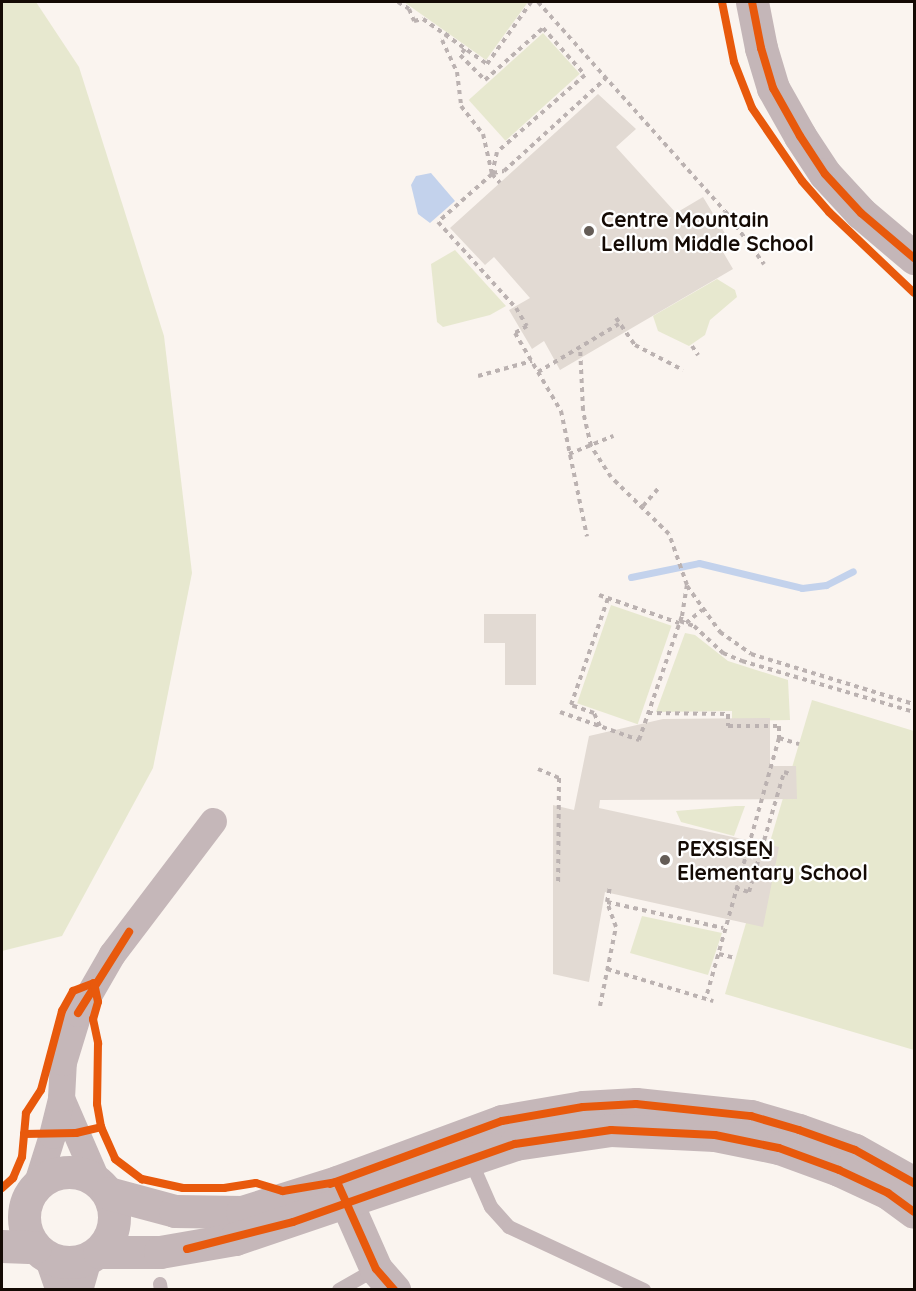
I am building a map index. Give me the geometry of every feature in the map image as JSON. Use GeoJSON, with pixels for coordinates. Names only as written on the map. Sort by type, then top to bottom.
{"type":"FeatureCollection","features":[{"type":"Feature","properties":{"kind":"main road"},"geometry":{"type":"LineString","coordinates":[[752,2],[761,48],[773,87],[800,136],[825,174],[854,205],[915,258]]}},
{"type":"Feature","properties":{"kind":"street"},"geometry":{"type":"LineString","coordinates":[[59,1290],[24,1216],[61,1098],[63,1062],[78,1012],[112,954],[213,821]]}},
{"type":"Feature","properties":{"kind":"street"},"geometry":{"type":"LineString","coordinates":[[61,1098],[115,1218],[107,1242],[93,1255],[79,1290]]}},
{"type":"Feature","properties":{"kind":"street"},"geometry":{"type":"LineString","coordinates":[[2,1246],[41,1251],[74,1262],[93,1255],[187,1249],[235,1239],[502,1121],[583,1107],[636,1104],[751,1116],[855,1150],[915,1183]]}},
{"type":"Feature","properties":{"kind":"street"},"geometry":{"type":"LineString","coordinates":[[2,1221],[14,1215],[32,1193],[66,1172],[102,1187],[175,1211],[242,1212],[342,1193],[566,1134],[662,1130],[715,1135],[779,1149],[839,1170],[888,1193],[915,1212]]}},
{"type":"Feature","properties":{"kind":"street"},"geometry":{"type":"LineString","coordinates":[[342,1193],[385,1280]]}},
{"type":"Feature","properties":{"kind":"lane"},"geometry":{"type":"LineString","coordinates":[[470,1159],[491,1207],[509,1227],[644,1290]]}},
{"type":"Feature","properties":{"kind":"lane"},"geometry":{"type":"LineString","coordinates":[[339,1290],[385,1280]]}},
{"type":"Feature","properties":{"kind":"path"},"geometry":{"type":"LineString","coordinates":[[398,2],[409,9],[414,21],[423,19],[487,64],[531,2]]}},
{"type":"Feature","properties":{"kind":"path"},"geometry":{"type":"LineString","coordinates":[[538,2],[725,211],[764,264]]}},
{"type":"Feature","properties":{"kind":"path"},"geometry":{"type":"LineString","coordinates":[[465,49],[460,55],[485,80],[543,28],[579,71],[585,75],[498,152],[492,174]]}},
{"type":"Feature","properties":{"kind":"path"},"geometry":{"type":"LineString","coordinates":[[447,34],[442,40],[455,64],[461,106],[483,134],[492,174],[500,183]]}},
{"type":"Feature","properties":{"kind":"path"},"geometry":{"type":"LineString","coordinates":[[587,536],[561,411],[515,333],[526,326],[516,308],[438,222],[492,174],[504,171],[605,79]]}},
{"type":"Feature","properties":{"kind":"path"},"geometry":{"type":"LineString","coordinates":[[616,318],[635,345],[683,370]]}},
{"type":"Feature","properties":{"kind":"path"},"geometry":{"type":"LineString","coordinates":[[538,372],[619,324]]}},
{"type":"Feature","properties":{"kind":"path"},"geometry":{"type":"LineString","coordinates":[[692,345],[698,355]]}},
{"type":"Feature","properties":{"kind":"path"},"geometry":{"type":"LineString","coordinates":[[580,347],[583,410],[591,446],[611,477],[669,534],[680,558],[687,585],[702,610],[720,632],[751,654],[915,704]]}},
{"type":"Feature","properties":{"kind":"path"},"geometry":{"type":"LineString","coordinates":[[478,376],[532,361]]}},
{"type":"Feature","properties":{"kind":"path"},"geometry":{"type":"LineString","coordinates":[[569,454],[613,436]]}},
{"type":"Feature","properties":{"kind":"path"},"geometry":{"type":"LineString","coordinates":[[643,506],[658,489]]}},
{"type":"Feature","properties":{"kind":"path"},"geometry":{"type":"LineString","coordinates":[[560,712],[639,740],[680,622],[687,585]]}},
{"type":"Feature","properties":{"kind":"path"},"geometry":{"type":"LineString","coordinates":[[599,595],[686,623],[723,653],[915,712]]}},
{"type":"Feature","properties":{"kind":"path"},"geometry":{"type":"LineString","coordinates":[[600,726],[594,713],[571,705],[608,598]]}},
{"type":"Feature","properties":{"kind":"path"},"geometry":{"type":"LineString","coordinates":[[686,623],[702,610]]}},
{"type":"Feature","properties":{"kind":"path"},"geometry":{"type":"LineString","coordinates":[[814,682],[816,675]]}},
{"type":"Feature","properties":{"kind":"path"},"geometry":{"type":"LineString","coordinates":[[648,713],[728,714],[728,726],[779,726],[779,738],[723,928],[726,932],[706,998]]}},
{"type":"Feature","properties":{"kind":"path"},"geometry":{"type":"LineString","coordinates":[[779,738],[799,744]]}},
{"type":"Feature","properties":{"kind":"path"},"geometry":{"type":"LineString","coordinates":[[538,769],[559,778],[558,885]]}},
{"type":"Feature","properties":{"kind":"path"},"geometry":{"type":"LineString","coordinates":[[735,888],[748,892],[784,772],[790,774]]}},
{"type":"Feature","properties":{"kind":"path"},"geometry":{"type":"LineString","coordinates":[[600,1006],[616,927],[607,902],[610,887]]}},
{"type":"Feature","properties":{"kind":"path"},"geometry":{"type":"LineString","coordinates":[[607,902],[723,928]]}},
{"type":"Feature","properties":{"kind":"path"},"geometry":{"type":"LineString","coordinates":[[719,954],[735,958]]}},
{"type":"Feature","properties":{"kind":"path"},"geometry":{"type":"LineString","coordinates":[[607,969],[713,1000]]}},
{"type":"Feature","properties":{"kind":"green space"},"geometry":{"type":"Polygon","coordinates":[[[2,2],[36,2],[79,67],[164,336],[192,573],[153,768],[62,936],[2,951],[2,2]]]}},
{"type":"Feature","properties":{"kind":"green space"},"geometry":{"type":"Polygon","coordinates":[[[404,2],[528,2],[486,60],[404,2]]]}},
{"type":"Feature","properties":{"kind":"green space"},"geometry":{"type":"Polygon","coordinates":[[[543,33],[580,74],[505,141],[469,100],[543,33]]]}},
{"type":"Feature","properties":{"kind":"green space"},"geometry":{"type":"Polygon","coordinates":[[[455,250],[506,306],[490,315],[443,327],[437,322],[431,264],[455,250]]]}},
{"type":"Feature","properties":{"kind":"green space"},"geometry":{"type":"Polygon","coordinates":[[[717,279],[735,290],[737,297],[710,320],[705,335],[689,346],[658,331],[653,316],[717,279]]]}},
{"type":"Feature","properties":{"kind":"green space"},"geometry":{"type":"Polygon","coordinates":[[[611,605],[672,626],[638,724],[577,703],[611,605]]]}},
{"type":"Feature","properties":{"kind":"green space"},"geometry":{"type":"Polygon","coordinates":[[[685,633],[695,635],[728,661],[788,680],[790,720],[732,721],[732,711],[656,712],[685,633]]]}},
{"type":"Feature","properties":{"kind":"green space"},"geometry":{"type":"Polygon","coordinates":[[[812,700],[914,731],[914,1050],[725,994],[812,700]]]}},
{"type":"Feature","properties":{"kind":"green space"},"geometry":{"type":"Polygon","coordinates":[[[745,806],[734,836],[681,822],[676,811],[745,806]]]}},
{"type":"Feature","properties":{"kind":"green space"},"geometry":{"type":"Polygon","coordinates":[[[642,916],[722,933],[708,975],[630,953],[642,916]]]}},
{"type":"Feature","properties":{"kind":"water"},"geometry":{"type":"Polygon","coordinates":[[[431,173],[455,201],[430,223],[418,214],[411,185],[416,176],[431,173]]]}},
{"type":"Feature","properties":{"kind":"building","name":"Centre Mountain Lellum Middle School"},"geometry":{"type":"Polygon","coordinates":[[[598,94],[636,129],[616,147],[676,213],[703,197],[726,235],[716,240],[733,269],[560,370],[544,341],[532,349],[509,310],[530,298],[494,257],[485,265],[450,228],[598,94]]]}},
{"type":"Feature","properties":{"kind":"building"},"geometry":{"type":"Polygon","coordinates":[[[484,614],[536,614],[536,685],[505,685],[505,643],[484,643],[484,614]]]}},
{"type":"Feature","properties":{"kind":"building","name":"PEXSISEṈ Elementary School"},"geometry":{"type":"Polygon","coordinates":[[[770,718],[770,766],[796,766],[797,799],[600,800],[599,808],[779,847],[763,927],[605,892],[589,982],[553,974],[553,805],[574,810],[589,736],[663,719],[770,718]]]}},
{"type":"Feature","properties":{"kind":"waterway"},"geometry":{"type":"LineString","coordinates":[[631,577],[699,563],[802,588],[826,585],[853,571]]}},
{"type":"Feature","properties":{"kind":"cycle path"},"geometry":{"type":"LineString","coordinates":[[722,2],[734,62],[752,108],[802,181],[829,212],[914,293]]}},
{"type":"Feature","properties":{"kind":"cycle path"},"geometry":{"type":"LineString","coordinates":[[752,2],[761,48],[773,88],[800,136],[825,174],[861,213],[914,258]]}},
{"type":"Feature","properties":{"kind":"cycle path"},"geometry":{"type":"LineString","coordinates":[[78,1013],[129,932]]}},
{"type":"Feature","properties":{"kind":"cycle path"},"geometry":{"type":"LineString","coordinates":[[2,1188],[13,1178],[22,1157],[26,1113],[41,1090],[62,1011],[73,991],[94,983],[98,1002],[93,1019],[98,1043],[97,1104],[101,1127],[115,1159],[142,1179],[183,1188],[224,1188],[256,1183],[283,1191],[337,1182],[376,1269],[394,1290]]}},
{"type":"Feature","properties":{"kind":"cycle path"},"geometry":{"type":"LineString","coordinates":[[330,1184],[502,1121],[583,1107],[636,1104],[751,1116],[855,1150],[914,1183]]}},
{"type":"Feature","properties":{"kind":"cycle path"},"geometry":{"type":"LineString","coordinates":[[24,1134],[76,1133],[101,1127]]}},
{"type":"Feature","properties":{"kind":"cycle path"},"geometry":{"type":"LineString","coordinates":[[187,1249],[293,1222],[515,1144],[611,1130],[715,1135],[779,1148],[839,1170],[888,1193],[914,1212]]}},
{"type":"Feature","properties":{"kind":"place","name":"Centre Mountain Lellum Middle School"},"geometry":{"type":"Point","coordinates":[589,231]}},
{"type":"Feature","properties":{"kind":"place","name":"PEXSISEṈ Elementary School"},"geometry":{"type":"Point","coordinates":[665,860]}}]}
